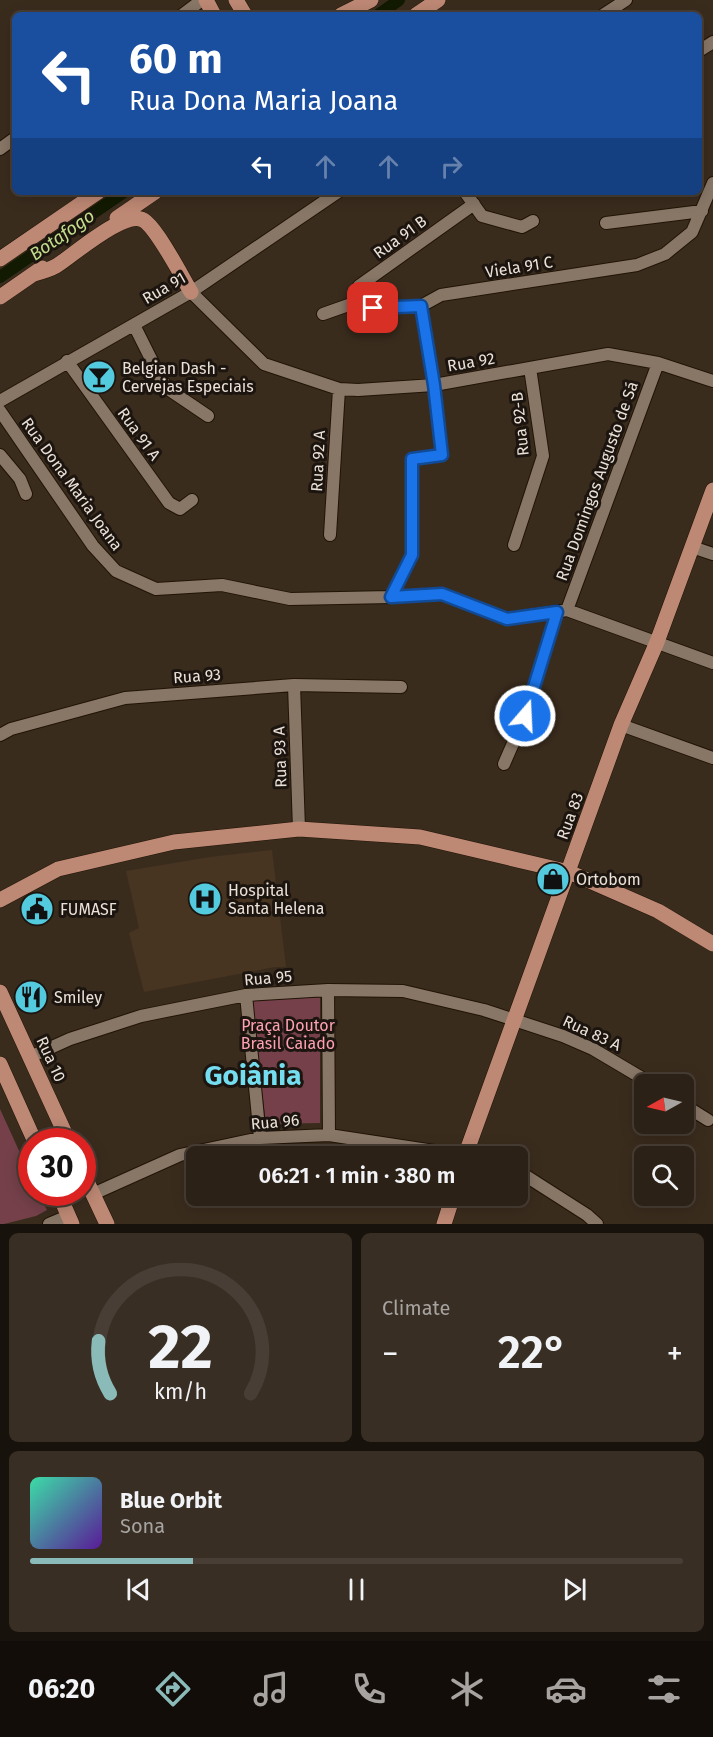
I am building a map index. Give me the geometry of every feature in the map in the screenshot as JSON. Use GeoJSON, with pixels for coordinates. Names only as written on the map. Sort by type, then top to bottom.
{"type":"FeatureCollection","features":[{"type":"Feature","properties":{"kind":"main road"},"geometry":{"type":"LineString","coordinates":[[347,12],[371,0]]}},
{"type":"Feature","properties":{"kind":"main road"},"geometry":{"type":"LineString","coordinates":[[360,12],[378,0]]}},
{"type":"Feature","properties":{"kind":"main road"},"geometry":{"type":"LineString","coordinates":[[420,12],[438,0]]}},
{"type":"Feature","properties":{"kind":"main road"},"geometry":{"type":"LineString","coordinates":[[0,297],[151,195]]}},
{"type":"Feature","properties":{"kind":"main road"},"geometry":{"type":"LineString","coordinates":[[0,259],[85,198]]}},
{"type":"Feature","properties":{"kind":"main road"},"geometry":{"type":"LineString","coordinates":[[34,274],[54,267],[113,226],[132,218],[139,218],[146,221],[154,231],[191,292]]}},
{"type":"Feature","properties":{"kind":"main road","name":"Rua 83"},"geometry":{"type":"LineString","coordinates":[[470,1146],[621,725],[657,642],[713,490]]}},
{"type":"Feature","properties":{"kind":"main road"},"geometry":{"type":"LineString","coordinates":[[0,900],[58,869],[174,842],[299,829],[420,837],[569,872],[658,911],[713,944]]}},
{"type":"Feature","properties":{"kind":"main road","name":"Rua 10"},"geometry":{"type":"LineString","coordinates":[[0,992],[63,1128]]}},
{"type":"Feature","properties":{"kind":"main road"},"geometry":{"type":"LineString","coordinates":[[0,1064],[29,1128]]}},
{"type":"Feature","properties":{"kind":"main road"},"geometry":{"type":"LineString","coordinates":[[27,1124],[30,1128]]}},
{"type":"Feature","properties":{"kind":"main road"},"geometry":{"type":"LineString","coordinates":[[96,1204],[107,1224]]}},
{"type":"Feature","properties":{"kind":"main road"},"geometry":{"type":"LineString","coordinates":[[64,1206],[70,1220]]}},
{"type":"Feature","properties":{"kind":"main road"},"geometry":{"type":"LineString","coordinates":[[444,1224],[450,1206]]}},
{"type":"Feature","properties":{"kind":"street"},"geometry":{"type":"LineString","coordinates":[[186,12],[204,0]]}},
{"type":"Feature","properties":{"kind":"street"},"geometry":{"type":"LineString","coordinates":[[608,12],[626,0]]}},
{"type":"Feature","properties":{"kind":"street","name":"Viela 91 C"},"geometry":{"type":"LineString","coordinates":[[357,302],[373,308],[421,306],[441,295],[637,265],[665,254],[692,232],[713,183]]}},
{"type":"Feature","properties":{"kind":"street","name":"Rua 91"},"geometry":{"type":"LineString","coordinates":[[0,401],[191,292],[334,195]]}},
{"type":"Feature","properties":{"kind":"street"},"geometry":{"type":"LineString","coordinates":[[467,195],[482,216],[522,227],[533,221]]}},
{"type":"Feature","properties":{"kind":"street","name":"Rua 91 B"},"geometry":{"type":"LineString","coordinates":[[357,302],[356,293],[359,286],[474,204]]}},
{"type":"Feature","properties":{"kind":"street"},"geometry":{"type":"LineString","coordinates":[[606,224],[702,211]]}},
{"type":"Feature","properties":{"kind":"street","name":"Rua 92"},"geometry":{"type":"LineString","coordinates":[[191,292],[264,364],[339,389],[434,385],[608,354],[658,363],[713,381]]}},
{"type":"Feature","properties":{"kind":"street"},"geometry":{"type":"LineString","coordinates":[[324,314],[357,302]]}},
{"type":"Feature","properties":{"kind":"street"},"geometry":{"type":"LineString","coordinates":[[391,597],[412,555],[412,459],[442,455],[434,385],[421,306]]}},
{"type":"Feature","properties":{"kind":"street"},"geometry":{"type":"LineString","coordinates":[[134,325],[162,381],[171,391],[208,416]]}},
{"type":"Feature","properties":{"kind":"street","name":"Rua 91 A"},"geometry":{"type":"LineString","coordinates":[[67,361],[169,503],[180,508],[192,500]]}},
{"type":"Feature","properties":{"kind":"street","name":"Rua Domingos Augusto de Sá"},"geometry":{"type":"LineString","coordinates":[[504,764],[525,716],[562,611],[658,363]]}},
{"type":"Feature","properties":{"kind":"street","name":"Rua 92-B"},"geometry":{"type":"LineString","coordinates":[[514,545],[543,456],[530,368]]}},
{"type":"Feature","properties":{"kind":"street","name":"Rua 92 A"},"geometry":{"type":"LineString","coordinates":[[330,535],[339,389]]}},
{"type":"Feature","properties":{"kind":"street","name":"Rua Dona Maria Joana"},"geometry":{"type":"LineString","coordinates":[[0,411],[93,546],[116,571],[156,589],[222,585],[290,599],[442,594],[507,619],[562,611],[713,663]]}},
{"type":"Feature","properties":{"kind":"street"},"geometry":{"type":"LineString","coordinates":[[0,455],[20,479],[26,492]]}},
{"type":"Feature","properties":{"kind":"street"},"geometry":{"type":"LineString","coordinates":[[692,547],[713,554]]}},
{"type":"Feature","properties":{"kind":"street","name":"Rua 93"},"geometry":{"type":"LineString","coordinates":[[0,735],[11,729],[125,698],[294,685],[401,687]]}},
{"type":"Feature","properties":{"kind":"street","name":"Rua 93 A"},"geometry":{"type":"LineString","coordinates":[[294,685],[299,829]]}},
{"type":"Feature","properties":{"kind":"street"},"geometry":{"type":"LineString","coordinates":[[621,725],[713,758]]}},
{"type":"Feature","properties":{"kind":"street"},"geometry":{"type":"LineString","coordinates":[[328,990],[329,1135]]}},
{"type":"Feature","properties":{"kind":"street","name":"Rua 95"},"geometry":{"type":"LineString","coordinates":[[30,1057],[70,1039],[141,1016],[246,995],[328,990],[403,992],[484,1010],[514,1020]]}},
{"type":"Feature","properties":{"kind":"street"},"geometry":{"type":"LineString","coordinates":[[246,995],[260,1138]]}},
{"type":"Feature","properties":{"kind":"street","name":"Rua 83 A"},"geometry":{"type":"LineString","coordinates":[[514,1020],[563,1036],[593,1049],[635,1074]]}},
{"type":"Feature","properties":{"kind":"street"},"geometry":{"type":"LineString","coordinates":[[694,1111],[708,1120]]}},
{"type":"Feature","properties":{"kind":"street","name":"Rua 96"},"geometry":{"type":"LineString","coordinates":[[96,1186],[180,1155],[260,1138],[329,1135],[401,1146]]}},
{"type":"Feature","properties":{"kind":"street"},"geometry":{"type":"LineString","coordinates":[[528,1177],[587,1215],[597,1224]]}},
{"type":"Feature","properties":{"kind":"street"},"geometry":{"type":"LineString","coordinates":[[49,1224],[70,1220]]}},
{"type":"Feature","properties":{"kind":"shaded area","name":"Hospital Santa Helena"},"geometry":{"type":"Polygon","coordinates":[[[272,850],[286,967],[275,967],[144,992],[129,933],[139,928],[126,871],[210,857],[272,850]]]}},
{"type":"Feature","properties":{"kind":"green space","name":"Praça Doutor Brasil Caiado"},"geometry":{"type":"Polygon","coordinates":[[[320,997],[320,1123],[266,1124],[251,1001],[320,997]]]}},
{"type":"Feature","properties":{"kind":"green space"},"geometry":{"type":"Polygon","coordinates":[[[0,1109],[18,1148],[18,1206],[45,1206],[47,1210],[36,1216],[0,1224],[0,1109]]]}},
{"type":"Feature","properties":{"kind":"waterway","name":"Botafogo"},"geometry":{"type":"LineString","coordinates":[[382,12],[399,0]]}},
{"type":"Feature","properties":{"kind":"waterway","name":"Botafogo"},"geometry":{"type":"LineString","coordinates":[[0,277],[120,195]]}},
{"type":"Feature","properties":{"kind":"place","name":"Belgian Dash - Cervejas Especiais"},"geometry":{"type":"Point","coordinates":[99,377]}},
{"type":"Feature","properties":{"kind":"place","name":"Ortobom"},"geometry":{"type":"Point","coordinates":[553,879]}},
{"type":"Feature","properties":{"kind":"place","name":"Hospital Santa Helena"},"geometry":{"type":"Point","coordinates":[205,899]}},
{"type":"Feature","properties":{"kind":"place","name":"FUMASF"},"geometry":{"type":"Point","coordinates":[37,909]}},
{"type":"Feature","properties":{"kind":"place","name":"Smiley"},"geometry":{"type":"Point","coordinates":[31,997]}},
{"type":"Feature","properties":{"kind":"district","name":"Goiânia"},"geometry":{"type":"Point","coordinates":[253,1075]}},
{"type":"Feature","properties":{"kind":"route"},"geometry":{"type":"LineString","coordinates":[[373,308],[421,306],[434,385],[442,455],[412,459],[412,555],[391,597],[442,594],[507,619],[557,612],[525,716]]}}]}
